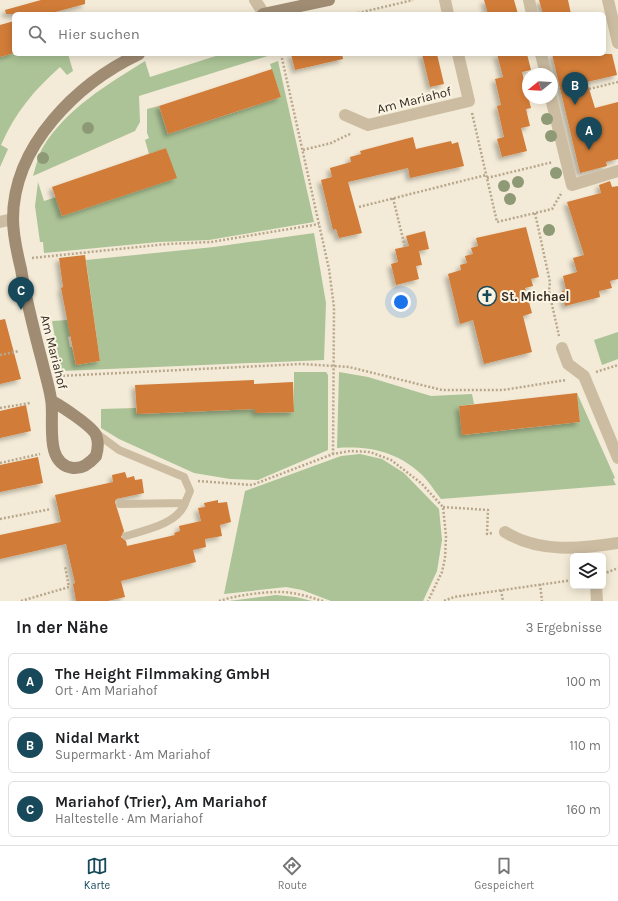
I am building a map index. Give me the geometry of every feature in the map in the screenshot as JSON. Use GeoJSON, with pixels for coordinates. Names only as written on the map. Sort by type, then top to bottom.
{"type":"FeatureCollection","features":[{"type":"Feature","properties":{"kind":"street"},"geometry":{"type":"LineString","coordinates":[[256,0],[262,12]]}},
{"type":"Feature","properties":{"kind":"street"},"geometry":{"type":"LineString","coordinates":[[272,12],[329,0]]}},
{"type":"Feature","properties":{"kind":"street"},"geometry":{"type":"LineString","coordinates":[[445,0],[448,12]]}},
{"type":"Feature","properties":{"kind":"street"},"geometry":{"type":"LineString","coordinates":[[529,0],[532,12]]}},
{"type":"Feature","properties":{"kind":"street"},"geometry":{"type":"LineString","coordinates":[[608,0],[618,43]]}},
{"type":"Feature","properties":{"kind":"street","name":"Am Mariahof"},"geometry":{"type":"LineString","coordinates":[[52,400],[66,409],[96,433],[98,450],[93,460],[82,467],[74,468],[62,464],[57,458],[52,444],[52,400],[15,248],[13,219],[15,196],[24,168],[54,117],[78,94],[100,76],[135,56]]}},
{"type":"Feature","properties":{"kind":"street","name":"Am Mariahof"},"geometry":{"type":"LineString","coordinates":[[345,115],[368,125],[469,101],[458,56]]}},
{"type":"Feature","properties":{"kind":"street"},"geometry":{"type":"LineString","coordinates":[[542,56],[544,68]]}},
{"type":"Feature","properties":{"kind":"street"},"geometry":{"type":"LineString","coordinates":[[552,104],[572,184],[618,171]]}},
{"type":"Feature","properties":{"kind":"street"},"geometry":{"type":"LineString","coordinates":[[0,222],[13,219]]}},
{"type":"Feature","properties":{"kind":"street"},"geometry":{"type":"LineString","coordinates":[[562,348],[568,364],[584,376],[618,458]]}},
{"type":"Feature","properties":{"kind":"street"},"geometry":{"type":"LineString","coordinates":[[505,532],[527,544],[594,552],[618,543]]}},
{"type":"Feature","properties":{"kind":"street"},"geometry":{"type":"LineString","coordinates":[[596,589],[597,601]]}},
{"type":"Feature","properties":{"kind":"lane","name":"Am Mariahof"},"geometry":{"type":"LineString","coordinates":[[96,433],[119,450],[184,477]]}},
{"type":"Feature","properties":{"kind":"lane"},"geometry":{"type":"LineString","coordinates":[[126,536],[152,528],[171,519],[183,509],[190,491],[184,477]]}},
{"type":"Feature","properties":{"kind":"lane"},"geometry":{"type":"LineString","coordinates":[[120,504],[185,503]]}},
{"type":"Feature","properties":{"kind":"path"},"geometry":{"type":"LineString","coordinates":[[362,12],[413,0]]}},
{"type":"Feature","properties":{"kind":"path"},"geometry":{"type":"LineString","coordinates":[[281,56],[329,269],[334,307],[335,366],[333,454]]}},
{"type":"Feature","properties":{"kind":"path"},"geometry":{"type":"LineString","coordinates":[[589,89],[618,82]]}},
{"type":"Feature","properties":{"kind":"path"},"geometry":{"type":"LineString","coordinates":[[473,116],[497,222],[552,209],[565,188],[572,184]]}},
{"type":"Feature","properties":{"kind":"path"},"geometry":{"type":"LineString","coordinates":[[303,150],[331,143],[368,125]]}},
{"type":"Feature","properties":{"kind":"path"},"geometry":{"type":"LineString","coordinates":[[359,207],[487,176],[553,162],[556,168]]}},
{"type":"Feature","properties":{"kind":"path"},"geometry":{"type":"LineString","coordinates":[[393,198],[405,246]]}},
{"type":"Feature","properties":{"kind":"path"},"geometry":{"type":"LineString","coordinates":[[535,213],[550,282],[549,290],[562,348]]}},
{"type":"Feature","properties":{"kind":"path"},"geometry":{"type":"LineString","coordinates":[[29,258],[167,244],[211,242],[319,224]]}},
{"type":"Feature","properties":{"kind":"path"},"geometry":{"type":"LineString","coordinates":[[0,355],[19,351]]}},
{"type":"Feature","properties":{"kind":"path"},"geometry":{"type":"LineString","coordinates":[[57,376],[301,364],[366,370],[424,386],[448,390],[503,390],[584,376],[618,365]]}},
{"type":"Feature","properties":{"kind":"path"},"geometry":{"type":"LineString","coordinates":[[0,408],[30,403]]}},
{"type":"Feature","properties":{"kind":"path"},"geometry":{"type":"LineString","coordinates":[[184,477],[202,481],[252,485],[333,454],[359,451],[380,454],[412,474],[443,507],[446,536],[445,558],[442,572],[428,601]]}},
{"type":"Feature","properties":{"kind":"path"},"geometry":{"type":"LineString","coordinates":[[0,463],[40,454]]}},
{"type":"Feature","properties":{"kind":"path"},"geometry":{"type":"LineString","coordinates":[[443,507],[488,510],[487,534],[505,532]]}},
{"type":"Feature","properties":{"kind":"path"},"geometry":{"type":"LineString","coordinates":[[0,519],[51,509]]}},
{"type":"Feature","properties":{"kind":"path"},"geometry":{"type":"LineString","coordinates":[[21,601],[69,587],[65,566]]}},
{"type":"Feature","properties":{"kind":"path"},"geometry":{"type":"LineString","coordinates":[[606,573],[618,568]]}},
{"type":"Feature","properties":{"kind":"path"},"geometry":{"type":"LineString","coordinates":[[444,601],[501,590],[570,580]]}},
{"type":"Feature","properties":{"kind":"path"},"geometry":{"type":"LineString","coordinates":[[540,584],[542,601]]}},
{"type":"Feature","properties":{"kind":"path"},"geometry":{"type":"LineString","coordinates":[[501,590],[503,601]]}},
{"type":"Feature","properties":{"kind":"path"},"geometry":{"type":"LineString","coordinates":[[219,601],[281,592],[299,594],[322,601]]}},
{"type":"Feature","properties":{"kind":"green space"},"geometry":{"type":"Polygon","coordinates":[[[12,54],[12,56],[69,56],[73,71],[67,75],[60,67],[42,84],[19,112],[6,133],[1,145],[8,149],[0,167],[0,57],[12,54]]]}},
{"type":"Feature","properties":{"kind":"green space"},"geometry":{"type":"Polygon","coordinates":[[[216,56],[268,56],[139,96],[140,122],[135,131],[33,176],[41,150],[53,133],[64,120],[89,98],[145,61],[150,77],[216,56]]]}},
{"type":"Feature","properties":{"kind":"green space"},"geometry":{"type":"Polygon","coordinates":[[[278,61],[314,222],[209,240],[159,242],[44,253],[43,242],[40,242],[35,206],[38,182],[44,201],[56,197],[62,216],[176,178],[166,148],[149,154],[145,140],[149,138],[147,133],[147,109],[159,106],[168,134],[281,97],[270,64],[278,61]]]}},
{"type":"Feature","properties":{"kind":"green space"},"geometry":{"type":"Polygon","coordinates":[[[314,233],[326,303],[324,360],[61,371],[52,321],[68,320],[71,336],[68,337],[76,365],[100,361],[86,260],[214,247],[314,233]]]}},
{"type":"Feature","properties":{"kind":"green space"},"geometry":{"type":"Polygon","coordinates":[[[618,332],[618,359],[602,365],[594,340],[618,332]]]}},
{"type":"Feature","properties":{"kind":"green space"},"geometry":{"type":"Polygon","coordinates":[[[294,372],[326,372],[328,375],[328,450],[258,480],[230,479],[194,473],[119,439],[101,428],[101,409],[136,408],[137,414],[255,409],[256,413],[294,412],[294,372]]]}},
{"type":"Feature","properties":{"kind":"green space"},"geometry":{"type":"Polygon","coordinates":[[[339,372],[368,377],[431,396],[472,394],[474,404],[459,406],[463,435],[580,422],[577,393],[615,478],[613,479],[616,485],[441,499],[423,476],[411,466],[391,455],[371,449],[337,448],[339,372]]]}},
{"type":"Feature","properties":{"kind":"green space"},"geometry":{"type":"Polygon","coordinates":[[[360,454],[382,459],[404,473],[439,509],[442,540],[437,571],[423,601],[331,601],[302,590],[286,587],[224,594],[245,491],[341,456],[360,454]]]}},
{"type":"Feature","properties":{"kind":"green space"},"geometry":{"type":"Polygon","coordinates":[[[276,595],[296,597],[312,601],[229,601],[276,595]]]}},
{"type":"Feature","properties":{"kind":"building"},"geometry":{"type":"Polygon","coordinates":[[[41,0],[85,0],[85,4],[55,12],[12,12],[12,14],[6,14],[5,10],[41,0]]]}},
{"type":"Feature","properties":{"kind":"building"},"geometry":{"type":"Polygon","coordinates":[[[484,0],[514,0],[517,12],[487,12],[484,0]]]}},
{"type":"Feature","properties":{"kind":"building"},"geometry":{"type":"Polygon","coordinates":[[[539,0],[568,0],[571,12],[542,12],[539,0]]]}},
{"type":"Feature","properties":{"kind":"building"},"geometry":{"type":"Polygon","coordinates":[[[12,22],[12,54],[0,57],[0,25],[12,22]]]}},
{"type":"Feature","properties":{"kind":"building"},"geometry":{"type":"Polygon","coordinates":[[[606,54],[612,54],[617,75],[587,82],[595,108],[618,102],[618,159],[606,162],[607,166],[580,173],[558,79],[558,68],[555,68],[552,56],[606,56],[606,54]]]}},
{"type":"Feature","properties":{"kind":"building"},"geometry":{"type":"Polygon","coordinates":[[[292,56],[342,56],[343,59],[295,70],[292,56]]]}},
{"type":"Feature","properties":{"kind":"building"},"geometry":{"type":"Polygon","coordinates":[[[422,56],[437,56],[444,84],[430,87],[422,56]]]}},
{"type":"Feature","properties":{"kind":"building"},"geometry":{"type":"Polygon","coordinates":[[[498,56],[528,56],[530,68],[522,68],[522,104],[530,104],[531,108],[526,109],[530,126],[521,128],[527,151],[502,157],[497,139],[504,137],[497,106],[501,105],[495,79],[503,77],[498,56]]]}},
{"type":"Feature","properties":{"kind":"building"},"geometry":{"type":"Polygon","coordinates":[[[272,69],[281,97],[168,134],[159,106],[272,69]]]}},
{"type":"Feature","properties":{"kind":"building"},"geometry":{"type":"Polygon","coordinates":[[[413,137],[416,149],[451,141],[452,144],[458,142],[464,166],[410,178],[408,168],[348,182],[362,233],[339,238],[336,229],[333,230],[321,180],[332,177],[330,168],[351,162],[350,157],[361,154],[360,151],[413,137]]]}},
{"type":"Feature","properties":{"kind":"building"},"geometry":{"type":"Polygon","coordinates":[[[166,148],[177,178],[62,216],[52,187],[166,148]]]}},
{"type":"Feature","properties":{"kind":"building"},"geometry":{"type":"Polygon","coordinates":[[[610,181],[612,187],[618,186],[618,279],[610,281],[612,288],[599,291],[600,297],[565,306],[562,291],[566,290],[563,276],[577,272],[573,258],[584,255],[567,202],[601,193],[599,185],[610,181]]]}},
{"type":"Feature","properties":{"kind":"building","name":"St. Michael"},"geometry":{"type":"Polygon","coordinates":[[[526,227],[539,277],[531,279],[533,286],[525,288],[532,313],[523,316],[532,352],[484,364],[473,320],[460,324],[448,274],[461,270],[460,265],[467,263],[465,256],[473,254],[471,248],[478,246],[476,238],[526,227]]]}},
{"type":"Feature","properties":{"kind":"building"},"geometry":{"type":"Polygon","coordinates":[[[425,231],[429,249],[419,251],[422,265],[416,266],[419,279],[396,285],[391,264],[398,262],[395,249],[409,246],[406,236],[425,231]]]}},
{"type":"Feature","properties":{"kind":"building"},"geometry":{"type":"Polygon","coordinates":[[[85,255],[100,361],[76,365],[61,288],[63,287],[59,258],[85,255]]]}},
{"type":"Feature","properties":{"kind":"building"},"geometry":{"type":"Polygon","coordinates":[[[5,319],[21,379],[0,384],[0,320],[5,319]]]}},
{"type":"Feature","properties":{"kind":"building"},"geometry":{"type":"Polygon","coordinates":[[[254,380],[254,384],[293,382],[294,412],[255,413],[255,409],[137,414],[135,385],[254,380]]]}},
{"type":"Feature","properties":{"kind":"building"},"geometry":{"type":"Polygon","coordinates":[[[577,393],[580,422],[462,435],[459,406],[577,393]]]}},
{"type":"Feature","properties":{"kind":"building"},"geometry":{"type":"Polygon","coordinates":[[[26,405],[31,431],[0,438],[0,411],[26,405]]]}},
{"type":"Feature","properties":{"kind":"building"},"geometry":{"type":"Polygon","coordinates":[[[38,457],[43,483],[0,492],[0,465],[38,457]]]}},
{"type":"Feature","properties":{"kind":"building"},"geometry":{"type":"Polygon","coordinates":[[[125,472],[127,478],[134,476],[135,480],[142,479],[144,493],[116,499],[115,502],[124,531],[121,537],[126,541],[127,546],[175,535],[174,533],[180,531],[179,526],[201,521],[198,508],[205,507],[204,503],[218,500],[218,503],[227,502],[231,522],[220,525],[222,536],[205,539],[206,547],[193,550],[196,562],[121,581],[125,597],[108,601],[76,601],[73,584],[75,583],[66,544],[0,559],[0,535],[61,522],[55,495],[113,482],[112,475],[125,472]]]}},
{"type":"Feature","properties":{"kind":"place","name":"Nidal Markt"},"geometry":{"type":"Point","coordinates":[575,105]}},
{"type":"Feature","properties":{"kind":"place","name":"The Height Filmmaking GmbH"},"geometry":{"type":"Point","coordinates":[589,150]}},
{"type":"Feature","properties":{"kind":"place","name":"St. Michael"},"geometry":{"type":"Point","coordinates":[487,296]}},
{"type":"Feature","properties":{"kind":"place","name":"Mariahof (Trier), Am Mariahof"},"geometry":{"type":"Point","coordinates":[21,310]}}]}
